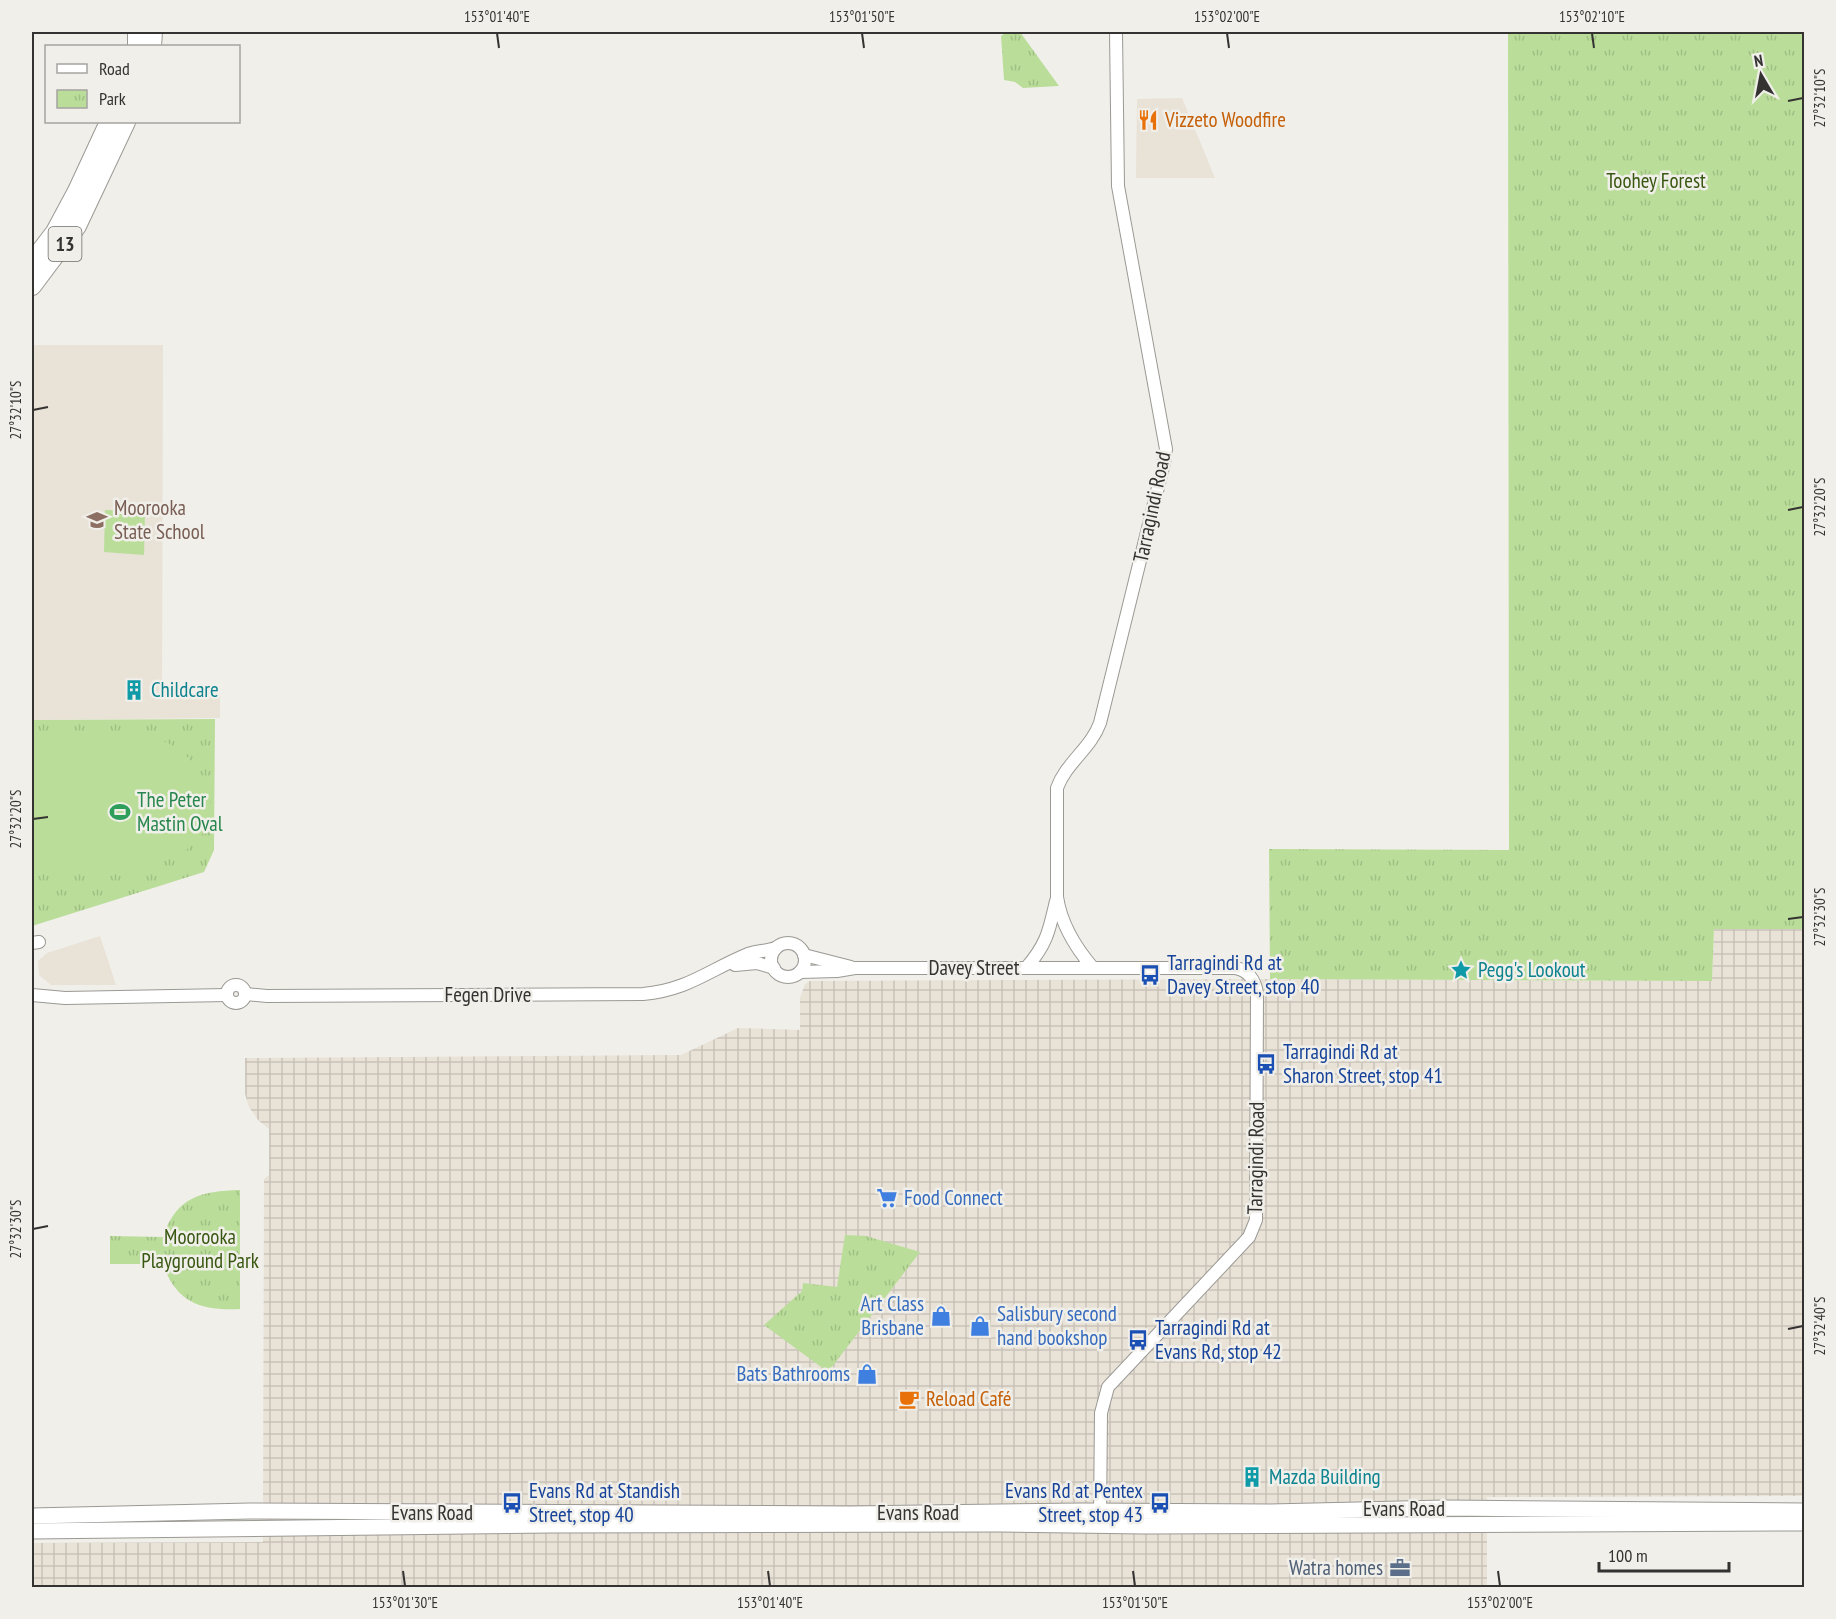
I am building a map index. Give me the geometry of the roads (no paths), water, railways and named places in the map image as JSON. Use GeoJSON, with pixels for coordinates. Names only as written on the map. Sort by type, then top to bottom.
{"type":"FeatureCollection","features":[{"type":"Feature","properties":{"kind":"highway","name":"13"},"geometry":{"type":"LineString","coordinates":[[32,262],[60,223],[108,123]]}},
{"type":"Feature","properties":{"kind":"highway","name":"13"},"geometry":{"type":"LineString","coordinates":[[32,286],[77,226],[126,123]]}},
{"type":"Feature","properties":{"kind":"main road","name":"Evans Road"},"geometry":{"type":"LineString","coordinates":[[32,1531],[1100,1518],[1462,1508],[1804,1511]]}},
{"type":"Feature","properties":{"kind":"main road","name":"Evans Road"},"geometry":{"type":"LineString","coordinates":[[32,1516],[250,1511],[1804,1523]]}},
{"type":"Feature","properties":{"kind":"street","name":"Tarragindi Road"},"geometry":{"type":"LineString","coordinates":[[1100,1518],[1101,1413],[1108,1387],[1249,1237],[1256,1220],[1257,993],[1252,978],[1240,969],[1093,968],[1061,918],[1057,897],[1057,788],[1064,775],[1091,742],[1100,723],[1166,449],[1118,186],[1116,32]]}},
{"type":"Feature","properties":{"kind":"street","name":"Tarragindi Road"},"geometry":{"type":"LineString","coordinates":[[1026,968],[1048,937],[1057,897]]}},
{"type":"Feature","properties":{"kind":"street"},"geometry":{"type":"LineString","coordinates":[[1048,937],[1057,932],[1070,934]]}},
{"type":"Feature","properties":{"kind":"street"},"geometry":{"type":"LineString","coordinates":[[783,944],[793,944],[801,949],[804,955],[804,965],[800,972],[787,977],[779,974],[774,968],[772,956],[776,948],[783,944]]}},
{"type":"Feature","properties":{"kind":"street","name":"Fegen Drive"},"geometry":{"type":"LineString","coordinates":[[32,994],[65,998],[227,995],[229,989],[235,985],[241,987],[245,994],[267,996],[643,994],[665,992],[685,986],[749,954],[776,948]]}},
{"type":"Feature","properties":{"kind":"street","name":"Davey Street"},"geometry":{"type":"LineString","coordinates":[[804,955],[855,968]]}},
{"type":"Feature","properties":{"kind":"street","name":"Fegen Drive"},"geometry":{"type":"LineString","coordinates":[[724,966],[755,963],[774,968]]}},
{"type":"Feature","properties":{"kind":"street","name":"Davey Street"},"geometry":{"type":"LineString","coordinates":[[800,972],[855,968],[1093,968]]}},
{"type":"Feature","properties":{"kind":"place","name":"Vizzeto Woodfire"},"geometry":{"type":"Point","coordinates":[1148,120]}},
{"type":"Feature","properties":{"kind":"place","name":"Moorooka State School"},"geometry":{"type":"Point","coordinates":[97,520]}},
{"type":"Feature","properties":{"kind":"place","name":"Childcare"},"geometry":{"type":"Point","coordinates":[134,690]}},
{"type":"Feature","properties":{"kind":"place","name":"The Peter Mastin Oval"},"geometry":{"type":"Point","coordinates":[120,812]}},
{"type":"Feature","properties":{"kind":"place","name":"Pegg's Lookout"},"geometry":{"type":"Point","coordinates":[1461,970]}},
{"type":"Feature","properties":{"kind":"place","name":"Tarragindi Rd at Davey Street, stop 40"},"geometry":{"type":"Point","coordinates":[1150,975]}},
{"type":"Feature","properties":{"kind":"place","name":"Tarragindi Rd at Sharon Street, stop 41"},"geometry":{"type":"Point","coordinates":[1266,1064]}},
{"type":"Feature","properties":{"kind":"place","name":"Food Connect"},"geometry":{"type":"Point","coordinates":[887,1198]}},
{"type":"Feature","properties":{"kind":"place","name":"Art Class Brisbane"},"geometry":{"type":"Point","coordinates":[941,1316]}},
{"type":"Feature","properties":{"kind":"place","name":"Salisbury second hand bookshop"},"geometry":{"type":"Point","coordinates":[980,1326]}},
{"type":"Feature","properties":{"kind":"place","name":"Tarragindi Rd at Evans Rd, stop 42"},"geometry":{"type":"Point","coordinates":[1138,1340]}},
{"type":"Feature","properties":{"kind":"place","name":"Bats Bathrooms"},"geometry":{"type":"Point","coordinates":[867,1374]}},
{"type":"Feature","properties":{"kind":"place","name":"Reload Café"},"geometry":{"type":"Point","coordinates":[909,1399]}},
{"type":"Feature","properties":{"kind":"place","name":"Mazda Building"},"geometry":{"type":"Point","coordinates":[1252,1477]}},
{"type":"Feature","properties":{"kind":"place","name":"Evans Rd at Standish Street, stop 40"},"geometry":{"type":"Point","coordinates":[512,1503]}},
{"type":"Feature","properties":{"kind":"place","name":"Evans Rd at Pentex Street, stop 43"},"geometry":{"type":"Point","coordinates":[1160,1503]}},
{"type":"Feature","properties":{"kind":"place","name":"Watra homes"},"geometry":{"type":"Point","coordinates":[1400,1568]}},
{"type":"Feature","properties":{"kind":"park label","name":"Toohey Forest"},"geometry":{"type":"Point","coordinates":[1656,181]}},
{"type":"Feature","properties":{"kind":"park label","name":"Moorooka Playground Park"},"geometry":{"type":"Point","coordinates":[200,1249]}}]}
